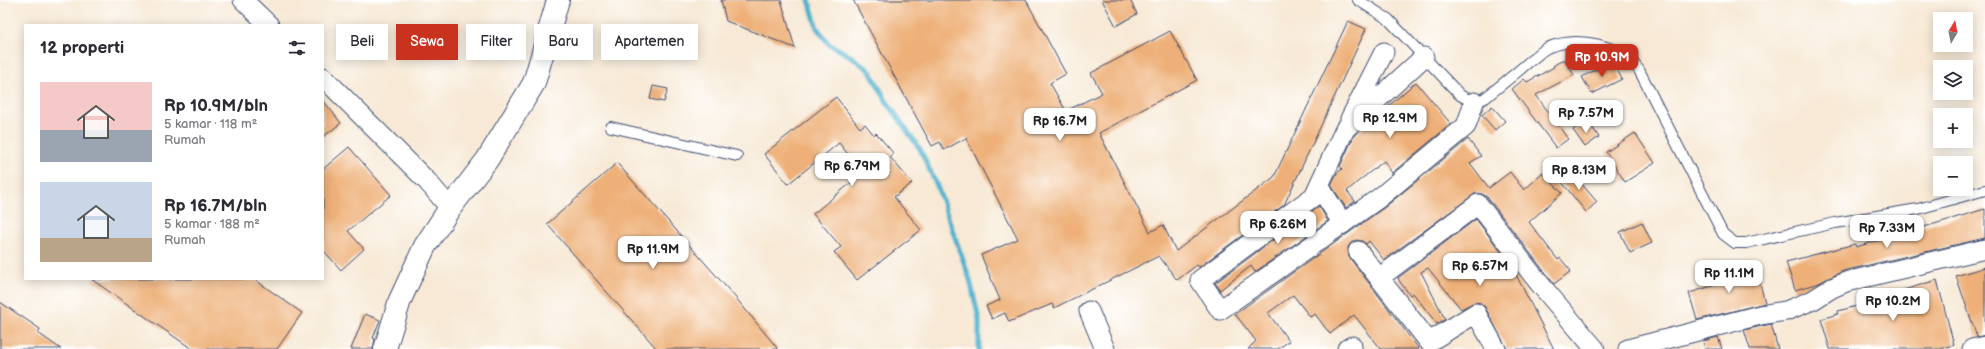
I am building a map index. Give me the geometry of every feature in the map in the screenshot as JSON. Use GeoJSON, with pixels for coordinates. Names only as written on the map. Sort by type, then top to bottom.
{"type":"FeatureCollection","features":[{"type":"Feature","properties":{"kind":"street"},"geometry":{"type":"LineString","coordinates":[[243,0],[268,24]]}},
{"type":"Feature","properties":{"kind":"street"},"geometry":{"type":"LineString","coordinates":[[384,349],[400,300],[425,246],[450,208],[487,160],[534,83],[558,0]]}},
{"type":"Feature","properties":{"kind":"street"},"geometry":{"type":"LineString","coordinates":[[1384,52],[1345,129],[1314,196],[1200,280],[1220,310],[1379,198],[1466,126],[1474,102]]}},
{"type":"Feature","properties":{"kind":"street"},"geometry":{"type":"LineString","coordinates":[[1345,129],[1424,57]]}},
{"type":"Feature","properties":{"kind":"street"},"geometry":{"type":"LineString","coordinates":[[324,78],[427,181],[450,208]]}},
{"type":"Feature","properties":{"kind":"street"},"geometry":{"type":"LineString","coordinates":[[1319,186],[1343,224]]}},
{"type":"Feature","properties":{"kind":"street"},"geometry":{"type":"LineString","coordinates":[[1379,278],[1478,204],[1539,283],[1595,349]]}},
{"type":"Feature","properties":{"kind":"street"},"geometry":{"type":"LineString","coordinates":[[1628,349],[1760,315],[1786,311],[1813,300],[1832,288],[1846,282],[1985,249]]}},
{"type":"Feature","properties":{"kind":"street"},"geometry":{"type":"LineString","coordinates":[[1358,252],[1429,342],[1476,313],[1496,349]]}},
{"type":"Feature","properties":{"kind":"street"},"geometry":{"type":"LineString","coordinates":[[1089,312],[1105,349]]}},
{"type":"Feature","properties":{"kind":"street"},"geometry":{"type":"LineString","coordinates":[[1972,349],[1985,346]]}},
{"type":"Feature","properties":{"kind":"lane"},"geometry":{"type":"LineString","coordinates":[[1358,0],[1388,19],[1460,95],[1469,101],[1474,102],[1485,98],[1546,48],[1568,42],[1587,42],[1606,47],[1621,53],[1632,60],[1639,70],[1723,234],[1734,243],[1746,243],[1835,223],[1918,209],[1985,190]]}},
{"type":"Feature","properties":{"kind":"lane"},"geometry":{"type":"LineString","coordinates":[[611,127],[737,156]]}},
{"type":"Feature","properties":{"kind":"building"},"geometry":{"type":"Polygon","coordinates":[[[721,0],[781,0],[795,48],[726,21],[721,0]]]}},
{"type":"Feature","properties":{"kind":"building"},"geometry":{"type":"Polygon","coordinates":[[[853,0],[1026,0],[1066,74],[1050,83],[1066,111],[1102,93],[1091,73],[1170,31],[1197,80],[1099,133],[1150,232],[1163,225],[1176,251],[1274,177],[1348,21],[1366,29],[1284,205],[1199,267],[1197,265],[1177,280],[1159,256],[1054,308],[1052,304],[1009,322],[1005,313],[992,319],[986,306],[1000,300],[981,255],[1018,239],[966,138],[944,150],[940,142],[932,146],[853,0]]]}},
{"type":"Feature","properties":{"kind":"building"},"geometry":{"type":"Polygon","coordinates":[[[1102,0],[1130,0],[1137,14],[1116,26],[1102,0]]]}},
{"type":"Feature","properties":{"kind":"building"},"geometry":{"type":"Polygon","coordinates":[[[1564,59],[1574,75],[1536,95],[1568,139],[1556,148],[1512,89],[1524,79],[1527,82],[1554,67],[1553,66],[1564,59]]]}},
{"type":"Feature","properties":{"kind":"building"},"geometry":{"type":"Polygon","coordinates":[[[1612,61],[1622,79],[1592,94],[1582,77],[1612,61]]]}},
{"type":"Feature","properties":{"kind":"building"},"geometry":{"type":"Polygon","coordinates":[[[1416,82],[1451,124],[1392,173],[1384,161],[1360,180],[1347,191],[1355,201],[1346,208],[1331,185],[1337,173],[1342,169],[1340,166],[1354,136],[1416,82]]]}},
{"type":"Feature","properties":{"kind":"building"},"geometry":{"type":"Polygon","coordinates":[[[653,86],[668,89],[664,102],[650,99],[653,86]]]}},
{"type":"Feature","properties":{"kind":"building"},"geometry":{"type":"Polygon","coordinates":[[[836,97],[860,128],[865,124],[874,135],[876,133],[894,154],[890,157],[912,183],[894,197],[921,230],[857,280],[834,252],[841,247],[813,214],[863,173],[839,143],[788,184],[764,154],[836,97]]]}},
{"type":"Feature","properties":{"kind":"building"},"geometry":{"type":"Polygon","coordinates":[[[324,101],[341,123],[324,136],[324,101]]]}},
{"type":"Feature","properties":{"kind":"building"},"geometry":{"type":"Polygon","coordinates":[[[1492,106],[1505,121],[1495,130],[1482,115],[1492,106]]]}},
{"type":"Feature","properties":{"kind":"building"},"geometry":{"type":"Polygon","coordinates":[[[1587,120],[1599,137],[1585,147],[1573,130],[1587,120]]]}},
{"type":"Feature","properties":{"kind":"building"},"geometry":{"type":"Polygon","coordinates":[[[1635,133],[1655,163],[1625,182],[1606,152],[1635,133]]]}},
{"type":"Feature","properties":{"kind":"building"},"geometry":{"type":"Polygon","coordinates":[[[1468,139],[1481,156],[1470,163],[1489,188],[1510,172],[1524,190],[1543,173],[1562,193],[1529,222],[1558,260],[1560,258],[1571,271],[1554,284],[1487,197],[1476,193],[1384,260],[1369,241],[1366,244],[1362,241],[1356,240],[1348,247],[1349,257],[1419,349],[1381,349],[1354,315],[1330,334],[1315,314],[1310,317],[1293,295],[1268,313],[1289,341],[1278,349],[1248,349],[1256,341],[1235,314],[1385,207],[1468,139]]]}},
{"type":"Feature","properties":{"kind":"building"},"geometry":{"type":"Polygon","coordinates":[[[349,147],[391,195],[348,231],[364,249],[341,270],[324,251],[324,168],[349,147]]]}},
{"type":"Feature","properties":{"kind":"building"},"geometry":{"type":"Polygon","coordinates":[[[617,163],[735,297],[778,349],[657,349],[547,224],[617,163]]]}},
{"type":"Feature","properties":{"kind":"building"},"geometry":{"type":"Polygon","coordinates":[[[1571,171],[1597,202],[1586,212],[1560,180],[1571,171]]]}},
{"type":"Feature","properties":{"kind":"building"},"geometry":{"type":"Polygon","coordinates":[[[1319,206],[1328,221],[1255,272],[1251,266],[1220,290],[1215,283],[1319,206]]]}},
{"type":"Feature","properties":{"kind":"building"},"geometry":{"type":"Polygon","coordinates":[[[1985,209],[1985,238],[1843,271],[1819,283],[1795,290],[1786,262],[1855,244],[1856,247],[1985,209]]]}},
{"type":"Feature","properties":{"kind":"building"},"geometry":{"type":"Polygon","coordinates":[[[1476,219],[1511,265],[1554,349],[1507,349],[1485,307],[1481,303],[1475,302],[1461,309],[1428,268],[1421,272],[1445,319],[1437,324],[1413,293],[1410,295],[1400,282],[1398,278],[1476,219]]]}},
{"type":"Feature","properties":{"kind":"building"},"geometry":{"type":"Polygon","coordinates":[[[1642,222],[1652,243],[1630,253],[1620,232],[1642,222]]]}},
{"type":"Feature","properties":{"kind":"building"},"geometry":{"type":"Polygon","coordinates":[[[1751,264],[1753,272],[1757,271],[1765,303],[1697,320],[1689,293],[1719,284],[1718,281],[1730,278],[1728,270],[1751,264]]]}},
{"type":"Feature","properties":{"kind":"building"},"geometry":{"type":"Polygon","coordinates":[[[1985,267],[1985,335],[1977,337],[1956,276],[1985,267]]]}},
{"type":"Feature","properties":{"kind":"building"},"geometry":{"type":"Polygon","coordinates":[[[92,280],[255,280],[302,313],[277,349],[192,349],[92,280]]]}},
{"type":"Feature","properties":{"kind":"building"},"geometry":{"type":"Polygon","coordinates":[[[1937,280],[1954,345],[1940,349],[1830,349],[1821,319],[1838,314],[1838,311],[1857,306],[1857,304],[1937,280]]]}},
{"type":"Feature","properties":{"kind":"building"},"geometry":{"type":"Polygon","coordinates":[[[0,302],[40,329],[38,333],[61,349],[0,349],[0,302]]]}},
{"type":"Feature","properties":{"kind":"building"},"geometry":{"type":"Polygon","coordinates":[[[365,314],[380,320],[373,338],[375,339],[373,349],[351,349],[365,314]]]}},
{"type":"Feature","properties":{"kind":"building"},"geometry":{"type":"Polygon","coordinates":[[[1771,324],[1778,349],[1750,349],[1744,330],[1771,324]]]}},
{"type":"Feature","properties":{"kind":"building"},"geometry":{"type":"Polygon","coordinates":[[[1718,337],[1722,349],[1705,349],[1703,341],[1718,337]]]}},
{"type":"Feature","properties":{"kind":"waterway"},"geometry":{"type":"LineString","coordinates":[[809,0],[817,28],[829,44],[852,57],[870,71],[887,102],[920,149],[937,186],[970,280],[979,319],[979,349]]}}]}
